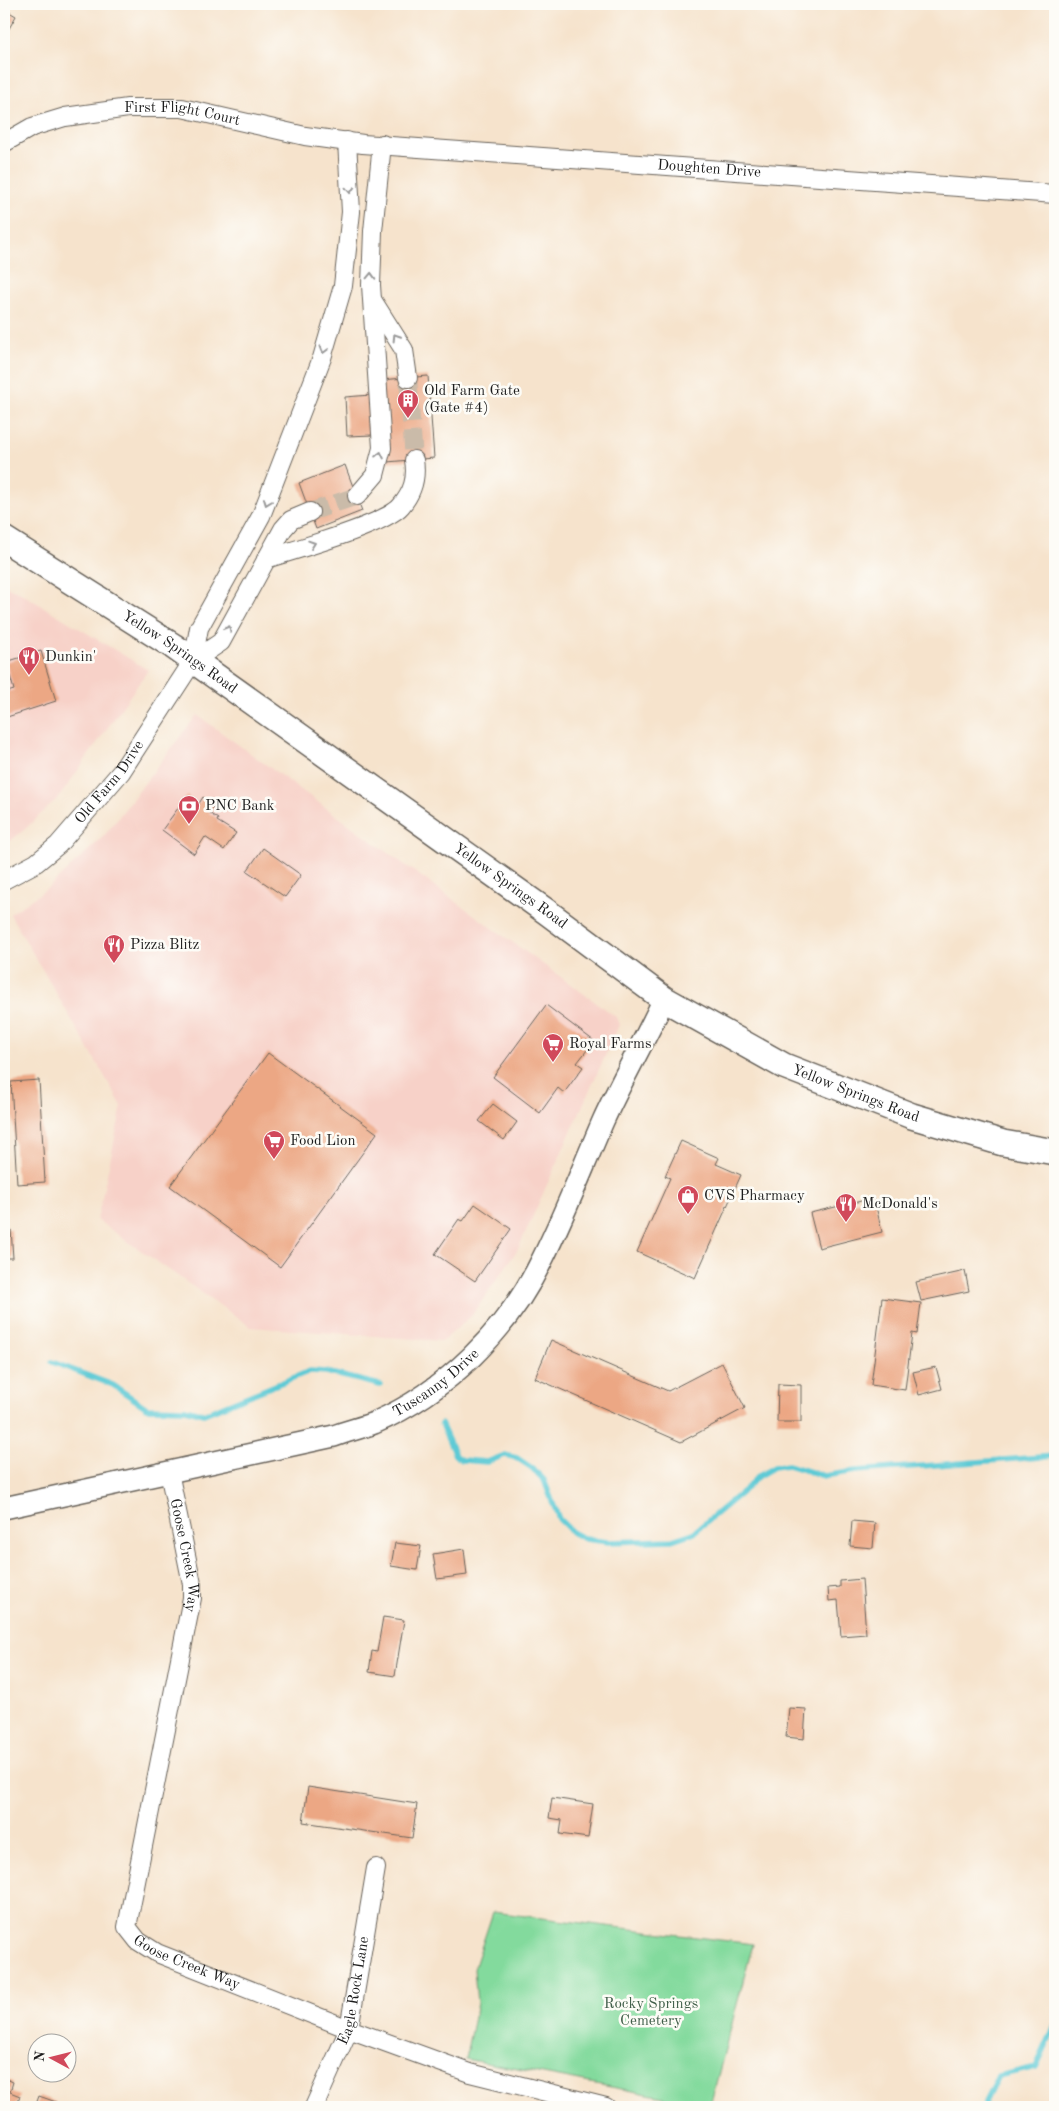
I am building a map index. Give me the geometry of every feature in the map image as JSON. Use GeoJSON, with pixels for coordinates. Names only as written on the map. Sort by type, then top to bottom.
{"type":"FeatureCollection","features":[{"type":"Feature","properties":{"kind":"main road","name":"Yellow Springs Road"},"geometry":{"type":"LineString","coordinates":[[4,540],[172,646],[547,912],[664,999],[793,1070],[912,1116],[1003,1143],[1055,1152]]}},
{"type":"Feature","properties":{"kind":"street","name":"First Flight Court"},"geometry":{"type":"LineString","coordinates":[[4,143],[32,127],[65,117],[128,108],[182,108],[270,128],[355,143]]}},
{"type":"Feature","properties":{"kind":"street","name":"Doughten Drive"},"geometry":{"type":"LineString","coordinates":[[355,143],[1055,194]]}},
{"type":"Feature","properties":{"kind":"street"},"geometry":{"type":"LineString","coordinates":[[193,661],[199,628],[261,516],[322,358],[343,286],[351,212],[355,143]]}},
{"type":"Feature","properties":{"kind":"street"},"geometry":{"type":"LineString","coordinates":[[356,496],[376,475],[382,448],[372,300],[373,231],[382,144]]}},
{"type":"Feature","properties":{"kind":"street"},"geometry":{"type":"LineString","coordinates":[[372,300],[404,350],[408,378]]}},
{"type":"Feature","properties":{"kind":"street"},"geometry":{"type":"LineString","coordinates":[[266,560],[379,521],[400,507],[413,488],[416,472],[414,460]]}},
{"type":"Feature","properties":{"kind":"street"},"geometry":{"type":"LineString","coordinates":[[193,661],[221,642],[283,529],[291,520],[310,512]]}},
{"type":"Feature","properties":{"kind":"street","name":"Old Farm Drive"},"geometry":{"type":"LineString","coordinates":[[4,880],[36,863],[58,845],[79,822],[121,772],[193,661]]}},
{"type":"Feature","properties":{"kind":"street","name":"Tuscanny Drive"},"geometry":{"type":"LineString","coordinates":[[4,1508],[334,1436],[373,1423],[427,1392],[468,1360],[507,1316],[542,1261],[610,1106],[664,999]]}},
{"type":"Feature","properties":{"kind":"street","name":"Goose Creek Way"},"geometry":{"type":"LineString","coordinates":[[169,1472],[192,1584],[192,1598],[127,1927],[138,1941],[157,1953],[349,2029],[470,2073],[606,2107]]}},
{"type":"Feature","properties":{"kind":"street","name":"Eagle Rock Lane"},"geometry":{"type":"LineString","coordinates":[[314,2107],[349,2029],[376,1868]]}},
{"type":"Feature","properties":{"kind":"shaded area"},"geometry":{"type":"Polygon","coordinates":[[[4,585],[19,592],[148,670],[60,796],[4,846],[4,585]]]}},
{"type":"Feature","properties":{"kind":"shaded area"},"geometry":{"type":"Polygon","coordinates":[[[197,715],[616,1017],[619,1025],[518,1249],[472,1315],[443,1341],[251,1327],[97,1220],[122,1106],[10,914],[48,888],[104,836],[197,715]]]}},
{"type":"Feature","properties":{"kind":"green space","name":"Rocky Springs Cemetery"},"geometry":{"type":"Polygon","coordinates":[[[493,1912],[753,1944],[710,2106],[465,2059],[477,2003],[474,1969],[493,1912]]]}},
{"type":"Feature","properties":{"kind":"building"},"geometry":{"type":"Polygon","coordinates":[[[4,9],[16,16],[6,34],[4,32],[4,9]]]}},
{"type":"Feature","properties":{"kind":"building","name":"Old Farm Gate (Gate #4)"},"geometry":{"type":"Polygon","coordinates":[[[428,376],[434,458],[387,462],[381,380],[428,376]]]}},
{"type":"Feature","properties":{"kind":"building"},"geometry":{"type":"Polygon","coordinates":[[[371,395],[373,435],[347,436],[345,397],[371,395]]]}},
{"type":"Feature","properties":{"kind":"building"},"geometry":{"type":"Polygon","coordinates":[[[345,465],[362,511],[316,529],[299,483],[345,465]]]}},
{"type":"Feature","properties":{"kind":"building","name":"Dunkin'"},"geometry":{"type":"Polygon","coordinates":[[[41,651],[56,701],[4,718],[4,693],[14,690],[6,662],[41,651]]]}},
{"type":"Feature","properties":{"kind":"building","name":"PNC Bank"},"geometry":{"type":"Polygon","coordinates":[[[187,796],[198,805],[203,797],[214,805],[209,813],[218,819],[217,821],[236,833],[224,850],[205,837],[194,854],[162,830],[187,796]]]}},
{"type":"Feature","properties":{"kind":"building"},"geometry":{"type":"Polygon","coordinates":[[[263,848],[301,875],[285,897],[247,871],[263,848]]]}},
{"type":"Feature","properties":{"kind":"building","name":"Royal Farms"},"geometry":{"type":"Polygon","coordinates":[[[546,1005],[594,1041],[577,1063],[583,1067],[564,1093],[558,1088],[540,1113],[493,1077],[546,1005]]]}},
{"type":"Feature","properties":{"kind":"building","name":"Food Lion"},"geometry":{"type":"Polygon","coordinates":[[[268,1053],[377,1133],[280,1267],[170,1186],[268,1053]]]}},
{"type":"Feature","properties":{"kind":"building"},"geometry":{"type":"Polygon","coordinates":[[[39,1080],[45,1182],[17,1184],[11,1082],[39,1080]]]}},
{"type":"Feature","properties":{"kind":"building"},"geometry":{"type":"Polygon","coordinates":[[[493,1104],[517,1122],[504,1140],[479,1121],[493,1104]]]}},
{"type":"Feature","properties":{"kind":"building","name":"CVS Pharmacy"},"geometry":{"type":"Polygon","coordinates":[[[681,1141],[719,1158],[716,1164],[741,1175],[695,1278],[637,1252],[670,1178],[665,1176],[681,1141]]]}},
{"type":"Feature","properties":{"kind":"building","name":"McDonald's"},"geometry":{"type":"Polygon","coordinates":[[[874,1198],[882,1232],[819,1248],[810,1213],[874,1198]]]}},
{"type":"Feature","properties":{"kind":"building"},"geometry":{"type":"Polygon","coordinates":[[[475,1204],[511,1229],[475,1281],[435,1254],[459,1219],[463,1221],[475,1204]]]}},
{"type":"Feature","properties":{"kind":"building"},"geometry":{"type":"Polygon","coordinates":[[[4,1229],[11,1229],[13,1258],[4,1258],[4,1229]]]}},
{"type":"Feature","properties":{"kind":"building"},"geometry":{"type":"Polygon","coordinates":[[[965,1271],[969,1291],[921,1301],[916,1282],[965,1271]]]}},
{"type":"Feature","properties":{"kind":"building"},"geometry":{"type":"Polygon","coordinates":[[[882,1298],[921,1303],[917,1334],[912,1333],[905,1390],[871,1385],[882,1298]]]}},
{"type":"Feature","properties":{"kind":"building"},"geometry":{"type":"Polygon","coordinates":[[[551,1340],[668,1391],[722,1363],[745,1408],[681,1442],[535,1378],[551,1340]]]}},
{"type":"Feature","properties":{"kind":"building"},"geometry":{"type":"Polygon","coordinates":[[[936,1367],[942,1389],[919,1395],[913,1372],[936,1367]]]}},
{"type":"Feature","properties":{"kind":"building"},"geometry":{"type":"Polygon","coordinates":[[[778,1384],[801,1385],[801,1422],[777,1422],[778,1384]]]}},
{"type":"Feature","properties":{"kind":"building"},"geometry":{"type":"Polygon","coordinates":[[[852,1521],[875,1523],[873,1548],[850,1546],[852,1521]]]}},
{"type":"Feature","properties":{"kind":"building"},"geometry":{"type":"Polygon","coordinates":[[[395,1543],[421,1546],[417,1570],[391,1566],[395,1543]]]}},
{"type":"Feature","properties":{"kind":"building"},"geometry":{"type":"Polygon","coordinates":[[[464,1549],[467,1575],[437,1579],[433,1554],[464,1549]]]}},
{"type":"Feature","properties":{"kind":"building"},"geometry":{"type":"Polygon","coordinates":[[[862,1579],[866,1634],[841,1636],[838,1600],[829,1601],[828,1588],[840,1587],[840,1581],[862,1579]]]}},
{"type":"Feature","properties":{"kind":"building"},"geometry":{"type":"Polygon","coordinates":[[[383,1617],[404,1620],[395,1676],[369,1672],[372,1651],[377,1652],[383,1617]]]}},
{"type":"Feature","properties":{"kind":"building"},"geometry":{"type":"Polygon","coordinates":[[[789,1708],[806,1709],[804,1739],[786,1737],[789,1708]]]}},
{"type":"Feature","properties":{"kind":"building"},"geometry":{"type":"Polygon","coordinates":[[[308,1787],[417,1804],[412,1838],[303,1822],[308,1787]]]}},
{"type":"Feature","properties":{"kind":"building"},"geometry":{"type":"Polygon","coordinates":[[[552,1798],[593,1804],[588,1838],[560,1834],[562,1820],[549,1818],[552,1798]]]}},
{"type":"Feature","properties":{"kind":"building"},"geometry":{"type":"Polygon","coordinates":[[[4,2078],[13,2082],[10,2092],[20,2096],[15,2107],[4,2107],[4,2078]]]}},
{"type":"Feature","properties":{"kind":"building"},"geometry":{"type":"Polygon","coordinates":[[[39,2096],[56,2102],[55,2106],[58,2107],[35,2107],[39,2096]]]}},
{"type":"Feature","properties":{"kind":"waterway"},"geometry":{"type":"LineString","coordinates":[[52,1362],[113,1385],[147,1408],[185,1409],[204,1414],[310,1371],[326,1372],[380,1385]]}},
{"type":"Feature","properties":{"kind":"waterway"},"geometry":{"type":"LineString","coordinates":[[441,1424],[455,1455],[462,1460],[487,1462],[505,1455],[517,1458],[532,1468],[544,1480],[559,1519],[573,1533],[585,1539],[608,1542],[672,1540],[693,1533],[748,1487],[757,1477],[774,1467],[788,1465],[824,1476],[856,1471],[1055,1456]]}},
{"type":"Feature","properties":{"kind":"waterway"},"geometry":{"type":"LineString","coordinates":[[985,2107],[985,2102],[998,2076],[1036,2067],[1055,2026]]}},
{"type":"Feature","properties":{"kind":"tunnel"},"geometry":{"type":"LineString","coordinates":[[408,378],[414,460]]}},
{"type":"Feature","properties":{"kind":"tunnel"},"geometry":{"type":"LineString","coordinates":[[310,512],[357,496]]}},
{"type":"Feature","properties":{"kind":"place","name":"Old Farm Gate (Gate #4)"},"geometry":{"type":"Point","coordinates":[408,419]}},
{"type":"Feature","properties":{"kind":"place","name":"Dunkin'"},"geometry":{"type":"Point","coordinates":[29,676]}},
{"type":"Feature","properties":{"kind":"place","name":"PNC Bank"},"geometry":{"type":"Point","coordinates":[189,825]}},
{"type":"Feature","properties":{"kind":"place","name":"Pizza Blitz"},"geometry":{"type":"Point","coordinates":[114,964]}},
{"type":"Feature","properties":{"kind":"place","name":"Royal Farms"},"geometry":{"type":"Point","coordinates":[553,1063]}},
{"type":"Feature","properties":{"kind":"place","name":"Food Lion"},"geometry":{"type":"Point","coordinates":[274,1160]}},
{"type":"Feature","properties":{"kind":"place","name":"CVS Pharmacy"},"geometry":{"type":"Point","coordinates":[688,1215]}},
{"type":"Feature","properties":{"kind":"place","name":"McDonald's"},"geometry":{"type":"Point","coordinates":[846,1223]}}]}
